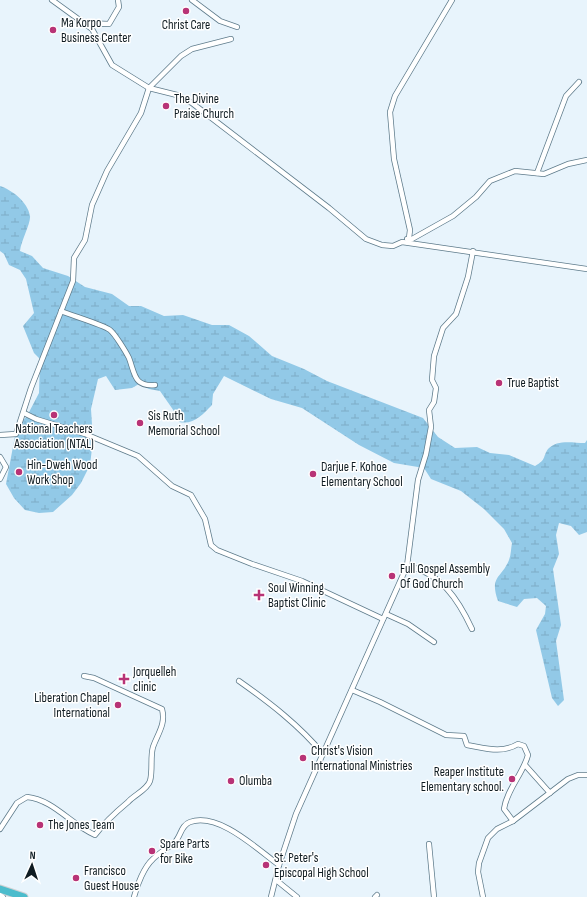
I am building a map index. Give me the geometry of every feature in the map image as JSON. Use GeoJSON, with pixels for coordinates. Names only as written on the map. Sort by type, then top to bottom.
{"type":"FeatureCollection","features":[{"type":"Feature","properties":{"kind":"highway"},"geometry":{"type":"LineString","coordinates":[[0,889],[24,897]]}},
{"type":"Feature","properties":{"kind":"street"},"geometry":{"type":"LineString","coordinates":[[52,0],[92,29],[112,65],[149,88],[177,95],[192,103],[323,203],[366,239],[382,246],[393,246],[409,238],[412,239],[453,216],[476,197],[490,181],[515,171],[544,174],[568,164],[587,160]]}},
{"type":"Feature","properties":{"kind":"street"},"geometry":{"type":"LineString","coordinates":[[85,23],[109,24],[119,7],[118,0]]}},
{"type":"Feature","properties":{"kind":"street"},"geometry":{"type":"LineString","coordinates":[[192,0],[220,21],[238,27]]}},
{"type":"Feature","properties":{"kind":"street"},"geometry":{"type":"LineString","coordinates":[[409,238],[410,230],[394,159],[390,112],[395,96],[452,0]]}},
{"type":"Feature","properties":{"kind":"street"},"geometry":{"type":"LineString","coordinates":[[0,435],[16,434],[31,388],[73,281],[74,258],[85,240],[92,205],[107,171],[141,113],[149,88],[181,56],[192,50],[231,39]]}},
{"type":"Feature","properties":{"kind":"street"},"geometry":{"type":"LineString","coordinates":[[537,173],[566,96],[579,82]]}},
{"type":"Feature","properties":{"kind":"street"},"geometry":{"type":"LineString","coordinates":[[402,242],[587,269]]}},
{"type":"Feature","properties":{"kind":"street"},"geometry":{"type":"LineString","coordinates":[[271,897],[279,865],[296,814],[406,566],[418,480],[426,454],[431,427],[429,410],[434,402],[436,388],[432,380],[434,356],[443,328],[456,314],[468,277],[473,252]]}},
{"type":"Feature","properties":{"kind":"street"},"geometry":{"type":"LineString","coordinates":[[61,311],[109,330],[128,356],[134,374],[137,378],[147,386],[155,385]]}},
{"type":"Feature","properties":{"kind":"street"},"geometry":{"type":"LineString","coordinates":[[24,413],[36,419],[85,434],[138,456],[172,486],[191,495],[205,519],[211,544],[217,550],[302,581],[383,619]]}},
{"type":"Feature","properties":{"kind":"street"},"geometry":{"type":"LineString","coordinates":[[0,457],[6,467],[0,479]]}},
{"type":"Feature","properties":{"kind":"street"},"geometry":{"type":"LineString","coordinates":[[406,566],[419,568],[435,577],[453,596],[464,613],[472,630]]}},
{"type":"Feature","properties":{"kind":"street"},"geometry":{"type":"LineString","coordinates":[[386,614],[408,624],[434,642]]}},
{"type":"Feature","properties":{"kind":"street"},"geometry":{"type":"LineString","coordinates":[[0,829],[13,808],[27,797],[44,800],[75,824],[95,835],[101,827],[128,801],[141,792],[150,782],[153,748],[163,727],[164,718],[162,709],[94,678],[84,676]]}},
{"type":"Feature","properties":{"kind":"street"},"geometry":{"type":"LineString","coordinates":[[239,681],[272,703],[309,738],[323,754]]}},
{"type":"Feature","properties":{"kind":"street"},"geometry":{"type":"LineString","coordinates":[[352,690],[380,702],[446,735],[464,736],[467,745],[489,750],[508,750],[518,744],[524,746],[528,755],[525,765],[505,801],[504,809],[513,821]]}},
{"type":"Feature","properties":{"kind":"street"},"geometry":{"type":"LineString","coordinates":[[525,765],[550,793]]}},
{"type":"Feature","properties":{"kind":"street"},"geometry":{"type":"LineString","coordinates":[[483,897],[478,872],[482,850],[488,838],[497,829],[513,821],[568,779],[578,774],[587,775]]}},
{"type":"Feature","properties":{"kind":"street"},"geometry":{"type":"LineString","coordinates":[[134,897],[136,888],[151,860],[176,840],[184,826],[190,822],[213,823],[226,828],[246,839],[279,865]]}},
{"type":"Feature","properties":{"kind":"street"},"geometry":{"type":"LineString","coordinates":[[429,844],[434,897]]}},
{"type":"Feature","properties":{"kind":"street"},"geometry":{"type":"LineString","coordinates":[[276,880],[297,897]]}},
{"type":"Feature","properties":{"kind":"green space"},"geometry":{"type":"Polygon","coordinates":[[[0,186],[19,197],[29,211],[30,219],[28,228],[20,251],[32,256],[43,268],[68,276],[85,287],[112,294],[129,306],[141,306],[164,316],[183,315],[212,325],[229,325],[249,336],[272,356],[304,369],[327,381],[423,418],[438,437],[455,448],[477,447],[490,453],[509,455],[535,466],[543,460],[548,449],[556,444],[565,442],[585,443],[587,440],[587,532],[579,535],[571,526],[559,523],[556,535],[559,554],[553,569],[561,625],[556,641],[564,700],[558,706],[552,698],[536,630],[545,614],[546,606],[537,598],[524,599],[517,607],[498,601],[495,587],[496,582],[509,560],[512,543],[504,529],[484,509],[461,491],[431,479],[424,468],[394,463],[359,445],[302,408],[271,399],[224,376],[213,394],[212,405],[193,421],[184,423],[179,422],[176,414],[160,391],[149,389],[139,384],[132,388],[115,390],[106,376],[98,379],[91,409],[93,440],[90,465],[81,483],[72,495],[53,512],[39,513],[25,510],[14,498],[6,484],[15,436],[20,424],[27,416],[39,393],[40,359],[34,353],[23,326],[34,313],[26,279],[20,270],[9,265],[4,254],[0,251],[0,186]]]}},
{"type":"Feature","properties":{"kind":"place","name":"Christ Care"},"geometry":{"type":"Point","coordinates":[186,11]}},
{"type":"Feature","properties":{"kind":"place","name":"Ma Korpo Business Center"},"geometry":{"type":"Point","coordinates":[53,30]}},
{"type":"Feature","properties":{"kind":"place","name":"The Divine Praise Church"},"geometry":{"type":"Point","coordinates":[166,106]}},
{"type":"Feature","properties":{"kind":"place","name":"True Baptist"},"geometry":{"type":"Point","coordinates":[499,383]}},
{"type":"Feature","properties":{"kind":"place","name":"National Teachers Association (NTAL)"},"geometry":{"type":"Point","coordinates":[54,415]}},
{"type":"Feature","properties":{"kind":"place","name":"Sis Ruth Memorial School"},"geometry":{"type":"Point","coordinates":[140,423]}},
{"type":"Feature","properties":{"kind":"place","name":"Hin-Dweh Wood Work Shop"},"geometry":{"type":"Point","coordinates":[19,472]}},
{"type":"Feature","properties":{"kind":"place","name":"Darjue F. Kohoe Elementary School"},"geometry":{"type":"Point","coordinates":[313,474]}},
{"type":"Feature","properties":{"kind":"place","name":"Full Gospel Assembly Of God Church"},"geometry":{"type":"Point","coordinates":[392,576]}},
{"type":"Feature","properties":{"kind":"place","name":"Soul Winning Baptist Clinic"},"geometry":{"type":"Point","coordinates":[259,595]}},
{"type":"Feature","properties":{"kind":"place","name":"Jorquelleh clinic"},"geometry":{"type":"Point","coordinates":[124,679]}},
{"type":"Feature","properties":{"kind":"place","name":"Liberation Chapel International"},"geometry":{"type":"Point","coordinates":[118,705]}},
{"type":"Feature","properties":{"kind":"place","name":"Christ's Vision International Ministries"},"geometry":{"type":"Point","coordinates":[303,758]}},
{"type":"Feature","properties":{"kind":"place","name":"Reaper Institute Elementary school."},"geometry":{"type":"Point","coordinates":[512,779]}},
{"type":"Feature","properties":{"kind":"place","name":"Olumba"},"geometry":{"type":"Point","coordinates":[231,781]}},
{"type":"Feature","properties":{"kind":"place","name":"The Jones Team"},"geometry":{"type":"Point","coordinates":[40,825]}},
{"type":"Feature","properties":{"kind":"place","name":"Spare Parts for Bike"},"geometry":{"type":"Point","coordinates":[152,851]}},
{"type":"Feature","properties":{"kind":"place","name":"St. Peter's Episcopal High School"},"geometry":{"type":"Point","coordinates":[266,865]}},
{"type":"Feature","properties":{"kind":"place","name":"Francisco Guest House"},"geometry":{"type":"Point","coordinates":[76,878]}}]}
